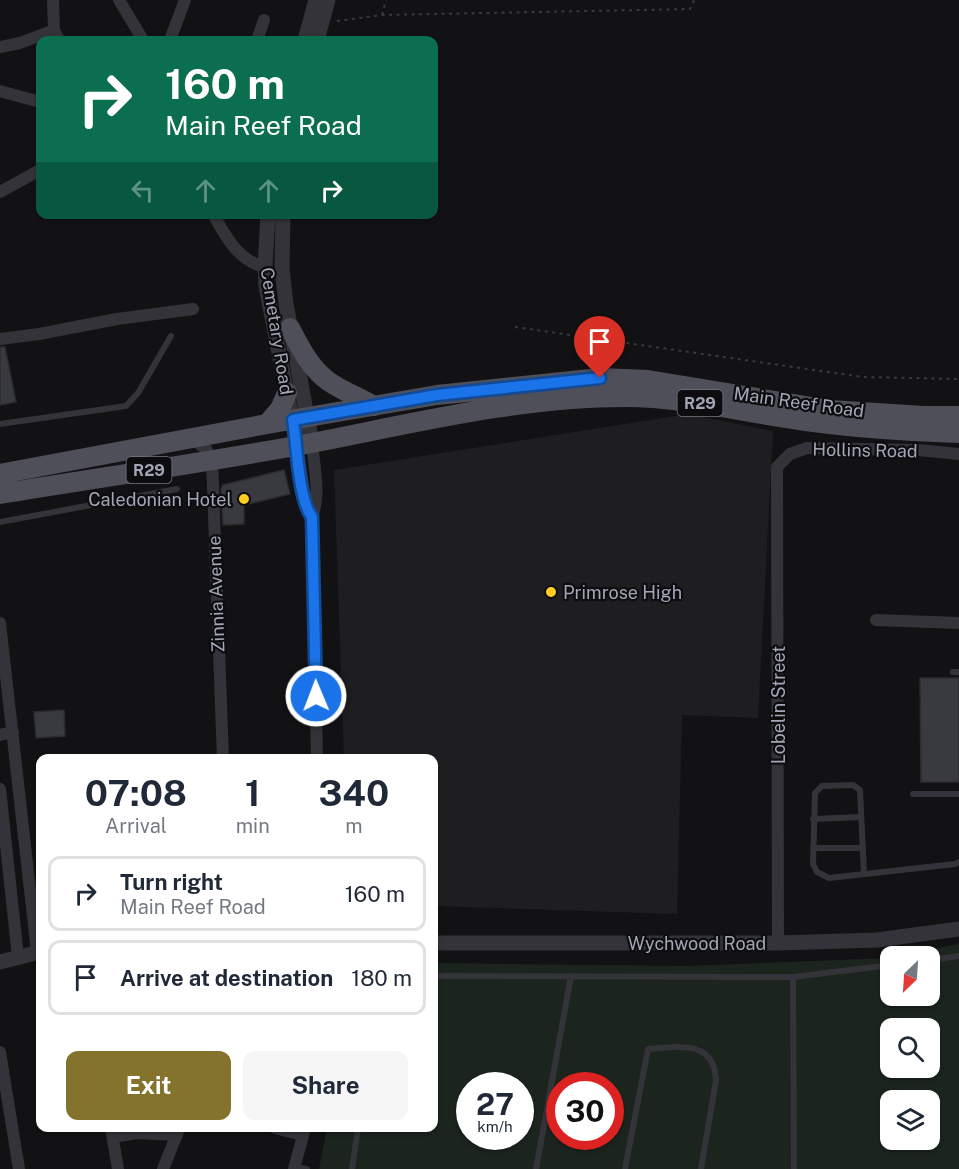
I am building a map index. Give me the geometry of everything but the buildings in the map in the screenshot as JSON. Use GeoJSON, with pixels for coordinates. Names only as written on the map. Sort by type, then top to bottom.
{"type":"FeatureCollection","features":[{"type":"Feature","properties":{"kind":"main road"},"geometry":{"type":"LineString","coordinates":[[290,328],[304,354],[326,380],[374,406]]}},
{"type":"Feature","properties":{"kind":"main road","name":"Main Reef Road"},"geometry":{"type":"LineString","coordinates":[[0,474],[413,399],[600,378],[648,380],[830,410],[959,416]]}},
{"type":"Feature","properties":{"kind":"main road"},"geometry":{"type":"LineString","coordinates":[[267,424],[280,409],[287,393]]}},
{"type":"Feature","properties":{"kind":"main road","name":"Main Reef Road"},"geometry":{"type":"LineString","coordinates":[[0,494],[212,460],[540,402],[626,397],[662,398],[799,420],[882,430],[959,433]]}},
{"type":"Feature","properties":{"kind":"main road"},"geometry":{"type":"LineString","coordinates":[[413,399],[416,423]]}},
{"type":"Feature","properties":{"kind":"street"},"geometry":{"type":"LineString","coordinates":[[53,0],[56,35]]}},
{"type":"Feature","properties":{"kind":"street"},"geometry":{"type":"LineString","coordinates":[[118,0],[140,36]]}},
{"type":"Feature","properties":{"kind":"street"},"geometry":{"type":"LineString","coordinates":[[172,36],[185,0]]}},
{"type":"Feature","properties":{"kind":"street"},"geometry":{"type":"LineString","coordinates":[[313,36],[316,0]]}},
{"type":"Feature","properties":{"kind":"street"},"geometry":{"type":"LineString","coordinates":[[314,36],[328,0]]}},
{"type":"Feature","properties":{"kind":"street"},"geometry":{"type":"LineString","coordinates":[[258,36],[264,20]]}},
{"type":"Feature","properties":{"kind":"street"},"geometry":{"type":"LineString","coordinates":[[0,47],[36,39]]}},
{"type":"Feature","properties":{"kind":"street"},"geometry":{"type":"LineString","coordinates":[[0,91],[36,101]]}},
{"type":"Feature","properties":{"kind":"street"},"geometry":{"type":"LineString","coordinates":[[0,192],[36,173]]}},
{"type":"Feature","properties":{"kind":"street"},"geometry":{"type":"LineString","coordinates":[[216,219],[225,235],[243,257],[256,265],[265,267]]}},
{"type":"Feature","properties":{"kind":"street","name":"Cemetary Road"},"geometry":{"type":"LineString","coordinates":[[268,219],[265,267],[270,307],[287,393],[301,418]]}},
{"type":"Feature","properties":{"kind":"street","name":"Cemetary Road"},"geometry":{"type":"LineString","coordinates":[[284,219],[282,269],[305,444],[304,497],[308,512],[312,517],[317,754]]}},
{"type":"Feature","properties":{"kind":"street"},"geometry":{"type":"LineString","coordinates":[[0,339],[193,309]]}},
{"type":"Feature","properties":{"kind":"street"},"geometry":{"type":"LineString","coordinates":[[191,438],[206,449],[212,460]]}},
{"type":"Feature","properties":{"kind":"street","name":"Hollins Road"},"geometry":{"type":"LineString","coordinates":[[777,467],[789,454],[807,447],[918,450],[959,454]]}},
{"type":"Feature","properties":{"kind":"street","name":"Zinnia Avenue"},"geometry":{"type":"LineString","coordinates":[[212,460],[223,754]]}},
{"type":"Feature","properties":{"kind":"street","name":"Lobelin Street"},"geometry":{"type":"LineString","coordinates":[[777,467],[778,944]]}},
{"type":"Feature","properties":{"kind":"street"},"geometry":{"type":"LineString","coordinates":[[876,620],[959,623]]}},
{"type":"Feature","properties":{"kind":"street"},"geometry":{"type":"LineString","coordinates":[[0,623],[36,928]]}},
{"type":"Feature","properties":{"kind":"street"},"geometry":{"type":"LineString","coordinates":[[0,735],[13,732]]}},
{"type":"Feature","properties":{"kind":"street"},"geometry":{"type":"LineString","coordinates":[[0,789],[3,842],[18,957]]}},
{"type":"Feature","properties":{"kind":"street"},"geometry":{"type":"LineString","coordinates":[[3,842],[25,841]]}},
{"type":"Feature","properties":{"kind":"street","name":"Wychwood Road"},"geometry":{"type":"LineString","coordinates":[[438,943],[778,944],[877,940],[959,929]]}},
{"type":"Feature","properties":{"kind":"street"},"geometry":{"type":"LineString","coordinates":[[0,962],[36,953]]}},
{"type":"Feature","properties":{"kind":"street"},"geometry":{"type":"LineString","coordinates":[[0,1052],[19,1169]]}},
{"type":"Feature","properties":{"kind":"street"},"geometry":{"type":"LineString","coordinates":[[163,1169],[178,1132]]}},
{"type":"Feature","properties":{"kind":"street"},"geometry":{"type":"LineString","coordinates":[[298,1168],[303,1132]]}},
{"type":"Feature","properties":{"kind":"street"},"geometry":{"type":"LineString","coordinates":[[112,1133],[118,1169]]}},
{"type":"Feature","properties":{"kind":"lane"},"geometry":{"type":"LineString","coordinates":[[0,424],[126,406],[138,393],[171,336]]}},
{"type":"Feature","properties":{"kind":"lane"},"geometry":{"type":"LineString","coordinates":[[0,522],[177,489]]}},
{"type":"Feature","properties":{"kind":"lane"},"geometry":{"type":"LineString","coordinates":[[864,874],[861,796],[858,787],[853,785],[822,786],[815,793],[813,864],[817,872],[823,876],[829,878],[864,874],[959,862]]}},
{"type":"Feature","properties":{"kind":"lane"},"geometry":{"type":"LineString","coordinates":[[913,794],[959,794]]}},
{"type":"Feature","properties":{"kind":"lane"},"geometry":{"type":"LineString","coordinates":[[813,819],[861,818]]}},
{"type":"Feature","properties":{"kind":"lane"},"geometry":{"type":"LineString","coordinates":[[813,848],[863,848]]}},
{"type":"Feature","properties":{"kind":"lane"},"geometry":{"type":"LineString","coordinates":[[940,959],[959,956]]}},
{"type":"Feature","properties":{"kind":"lane"},"geometry":{"type":"LineString","coordinates":[[438,976],[793,977],[880,965]]}},
{"type":"Feature","properties":{"kind":"lane"},"geometry":{"type":"LineString","coordinates":[[536,1169],[571,976]]}},
{"type":"Feature","properties":{"kind":"lane"},"geometry":{"type":"LineString","coordinates":[[793,977],[794,1169]]}},
{"type":"Feature","properties":{"kind":"lane"},"geometry":{"type":"LineString","coordinates":[[625,1169],[648,1049],[685,1047],[701,1051],[712,1059],[715,1069],[716,1080],[701,1169]]}},
{"type":"Feature","properties":{"kind":"lane"},"geometry":{"type":"LineString","coordinates":[[351,1169],[357,1132]]}},
{"type":"Feature","properties":{"kind":"path"},"geometry":{"type":"LineString","coordinates":[[382,15],[386,0]]}},
{"type":"Feature","properties":{"kind":"path"},"geometry":{"type":"LineString","coordinates":[[318,36],[338,20],[382,15],[690,9],[694,0]]}},
{"type":"Feature","properties":{"kind":"path"},"geometry":{"type":"LineString","coordinates":[[515,327],[863,377],[959,379]]}},
{"type":"Feature","properties":{"kind":"shaded area","name":"Primrose High"},"geometry":{"type":"Polygon","coordinates":[[[688,414],[773,431],[758,718],[682,715],[677,914],[438,906],[438,754],[344,754],[334,470],[688,414]]]}},
{"type":"Feature","properties":{"kind":"shaded area"},"geometry":{"type":"Polygon","coordinates":[[[959,944],[959,1169],[319,1169],[326,1132],[438,1132],[438,963],[687,966],[880,958],[880,1006],[940,1006],[940,948],[959,944]]]}},
{"type":"Feature","properties":{"kind":"place","name":"Caledonian Hotel"},"geometry":{"type":"Point","coordinates":[244,499]}},
{"type":"Feature","properties":{"kind":"place","name":"Primrose High"},"geometry":{"type":"Point","coordinates":[551,592]}},
{"type":"Feature","properties":{"kind":"route"},"geometry":{"type":"LineString","coordinates":[[316,696],[312,517],[308,512],[302,489],[293,420],[437,395],[600,378]]}}]}
